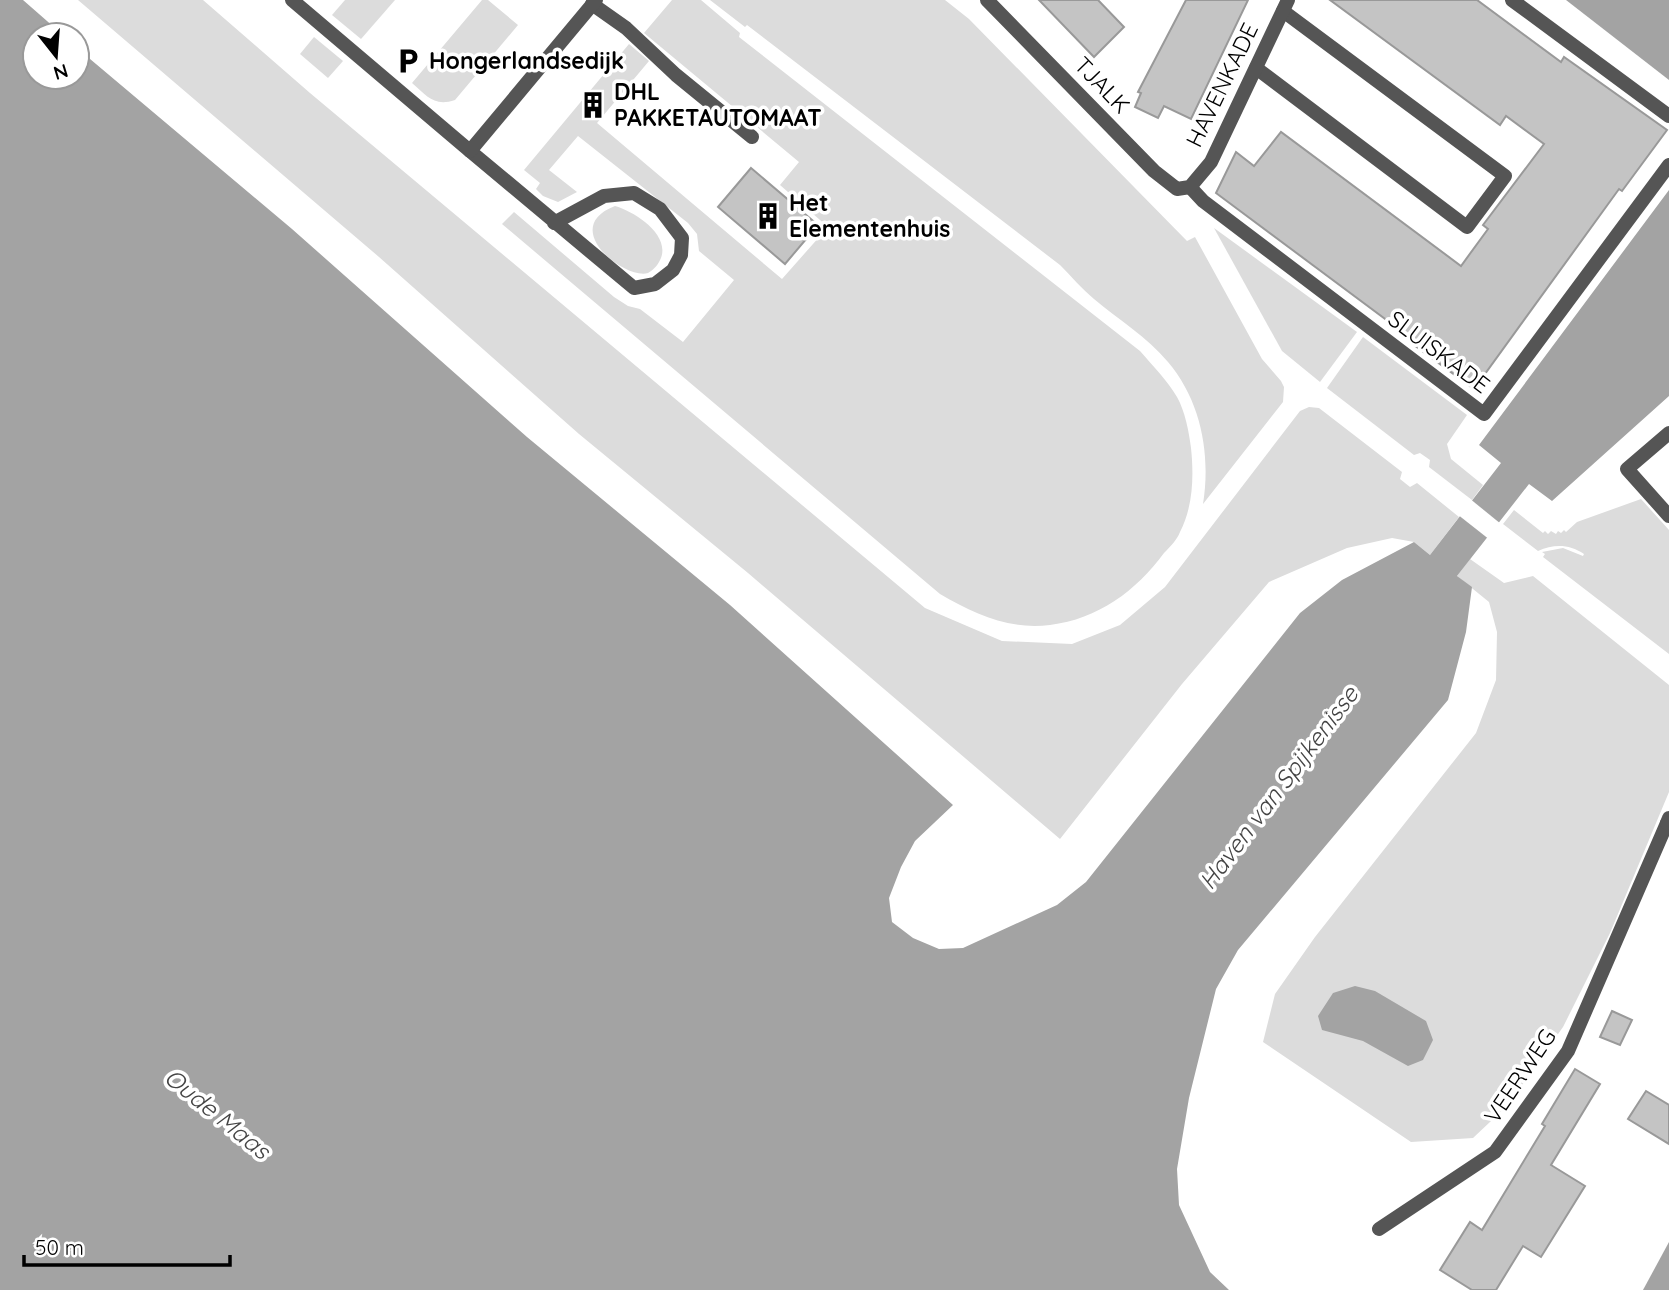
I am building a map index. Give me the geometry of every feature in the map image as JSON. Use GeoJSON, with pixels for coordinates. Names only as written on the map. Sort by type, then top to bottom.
{"type":"FeatureCollection","features":[{"type":"Feature","properties":{"kind":"street"},"geometry":{"type":"LineString","coordinates":[[292,0],[554,223],[634,288],[654,284],[673,270],[681,255],[682,238],[660,209],[634,193],[604,197],[554,223]]}},
{"type":"Feature","properties":{"kind":"street","name":"TJALK"},"geometry":{"type":"LineString","coordinates":[[987,0],[1154,171],[1177,189],[1190,187]]}},
{"type":"Feature","properties":{"kind":"street"},"geometry":{"type":"LineString","coordinates":[[1512,0],[1669,116]]}},
{"type":"Feature","properties":{"kind":"street"},"geometry":{"type":"LineString","coordinates":[[470,151],[594,2],[676,75],[752,137]]}},
{"type":"Feature","properties":{"kind":"street"},"geometry":{"type":"LineString","coordinates":[[1256,68],[1468,227],[1505,176],[1286,6]]}},
{"type":"Feature","properties":{"kind":"street","name":"HAVENKADE"},"geometry":{"type":"LineString","coordinates":[[1190,187],[1211,162],[1286,6]]}},
{"type":"Feature","properties":{"kind":"street","name":"SLUISKADE"},"geometry":{"type":"LineString","coordinates":[[1190,187],[1203,201],[1483,414],[1669,165]]}},
{"type":"Feature","properties":{"kind":"street"},"geometry":{"type":"LineString","coordinates":[[1669,433],[1627,469],[1669,516]]}},
{"type":"Feature","properties":{"kind":"street","name":"VEERWEG"},"geometry":{"type":"LineString","coordinates":[[1379,1229],[1495,1153],[1544,1085],[1568,1051],[1668,820]]}},
{"type":"Feature","properties":{"kind":"shaded area"},"geometry":{"type":"Polygon","coordinates":[[[78,0],[203,0],[310,93],[925,608],[1002,641],[1072,644],[1120,625],[1165,587],[1300,411],[1309,407],[1319,408],[1402,472],[1400,479],[1410,487],[1417,483],[1459,517],[1430,555],[1414,542],[1392,538],[1347,548],[1269,582],[1182,684],[1060,839],[748,573],[579,434],[379,257],[78,0]]]}},
{"type":"Feature","properties":{"kind":"shaded area"},"geometry":{"type":"Polygon","coordinates":[[[345,0],[395,0],[361,39],[332,15],[345,0]]]}},
{"type":"Feature","properties":{"kind":"shaded area"},"geometry":{"type":"Polygon","coordinates":[[[482,0],[488,0],[518,25],[455,100],[442,102],[431,99],[412,83],[482,0]]]}},
{"type":"Feature","properties":{"kind":"shaded area"},"geometry":{"type":"Polygon","coordinates":[[[672,0],[701,0],[740,33],[739,37],[1140,351],[1169,385],[1182,409],[1189,435],[1192,469],[1190,502],[1175,541],[1128,591],[1100,610],[1084,617],[1035,626],[992,619],[940,594],[502,224],[514,212],[614,297],[628,306],[640,309],[683,342],[734,280],[699,251],[697,234],[688,223],[578,136],[549,170],[577,192],[558,202],[543,196],[536,189],[540,183],[524,170],[629,44],[649,61],[597,123],[782,279],[828,227],[780,185],[799,162],[644,33],[672,0]]]}},
{"type":"Feature","properties":{"kind":"shaded area"},"geometry":{"type":"Polygon","coordinates":[[[710,0],[945,0],[969,19],[1187,241],[1195,237],[1262,359],[1284,387],[1283,402],[1203,504],[1206,466],[1196,411],[1179,377],[1160,353],[1090,295],[1060,265],[747,25],[745,27],[710,0]]]}},
{"type":"Feature","properties":{"kind":"shaded area"},"geometry":{"type":"Polygon","coordinates":[[[314,37],[343,61],[328,78],[300,54],[314,37]]]}},
{"type":"Feature","properties":{"kind":"shaded area"},"geometry":{"type":"Polygon","coordinates":[[[615,206],[642,220],[657,235],[662,253],[658,264],[648,273],[625,269],[612,261],[594,239],[593,227],[599,215],[615,206]]]}},
{"type":"Feature","properties":{"kind":"shaded area"},"geometry":{"type":"Polygon","coordinates":[[[1214,228],[1357,332],[1320,382],[1282,351],[1214,228]]]}},
{"type":"Feature","properties":{"kind":"shaded area"},"geometry":{"type":"Polygon","coordinates":[[[1363,337],[1467,415],[1447,444],[1451,459],[1483,485],[1472,500],[1429,467],[1430,460],[1420,453],[1414,455],[1327,388],[1363,337]]]}},
{"type":"Feature","properties":{"kind":"shaded area"},"geometry":{"type":"Polygon","coordinates":[[[1641,499],[1669,530],[1669,654],[1543,557],[1545,554],[1542,552],[1563,548],[1583,556],[1584,554],[1561,546],[1538,551],[1503,524],[1514,510],[1543,533],[1545,531],[1548,534],[1551,531],[1556,534],[1558,531],[1566,532],[1577,522],[1641,499]]]}},
{"type":"Feature","properties":{"kind":"shaded area"},"geometry":{"type":"Polygon","coordinates":[[[1470,559],[1504,583],[1533,576],[1669,685],[1669,792],[1610,933],[1563,1027],[1508,1105],[1473,1138],[1411,1142],[1263,1042],[1275,994],[1315,937],[1476,733],[1496,680],[1497,632],[1489,602],[1457,576],[1470,559]]]}},
{"type":"Feature","properties":{"kind":"water"},"geometry":{"type":"Polygon","coordinates":[[[0,0],[23,0],[47,21],[21,21],[21,91],[91,91],[91,60],[292,229],[527,437],[730,605],[953,805],[915,841],[889,898],[892,922],[913,938],[939,949],[963,948],[1057,905],[1086,882],[1300,613],[1342,580],[1414,542],[1430,555],[1501,463],[1479,445],[1669,190],[1669,396],[1552,501],[1529,484],[1457,576],[1472,587],[1466,632],[1448,700],[1238,950],[1216,989],[1189,1098],[1177,1169],[1179,1205],[1210,1272],[1229,1290],[0,1290],[0,0]]]}},
{"type":"Feature","properties":{"kind":"water"},"geometry":{"type":"Polygon","coordinates":[[[1566,0],[1669,0],[1669,80],[1566,0]]]}},
{"type":"Feature","properties":{"kind":"water"},"geometry":{"type":"Polygon","coordinates":[[[1355,986],[1375,991],[1426,1021],[1433,1040],[1423,1060],[1408,1066],[1363,1041],[1322,1030],[1318,1016],[1333,993],[1355,986]]]}},
{"type":"Feature","properties":{"kind":"water"},"geometry":{"type":"Polygon","coordinates":[[[1669,1242],[1669,1290],[1643,1290],[1669,1242]]]}},
{"type":"Feature","properties":{"kind":"pier"},"geometry":{"type":"Polygon","coordinates":[[[1469,498],[1501,524],[1490,540],[1457,514],[1469,498]]]}},
{"type":"Feature","properties":{"kind":"building"},"geometry":{"type":"Polygon","coordinates":[[[1039,0],[1098,0],[1124,27],[1094,57],[1039,0]]]}},
{"type":"Feature","properties":{"kind":"building"},"geometry":{"type":"Polygon","coordinates":[[[1186,0],[1248,0],[1191,119],[1164,106],[1158,118],[1135,107],[1141,93],[1138,92],[1186,0]]]}},
{"type":"Feature","properties":{"kind":"building"},"geometry":{"type":"Polygon","coordinates":[[[1330,0],[1477,0],[1561,62],[1564,57],[1667,130],[1622,191],[1619,189],[1474,389],[1414,345],[1416,342],[1216,193],[1236,152],[1254,166],[1281,132],[1461,266],[1488,229],[1483,225],[1544,144],[1506,116],[1500,125],[1330,0]]]}},
{"type":"Feature","properties":{"kind":"building","name":"Het Elementenhuis"},"geometry":{"type":"Polygon","coordinates":[[[751,168],[818,225],[785,264],[718,207],[751,168]]]}},
{"type":"Feature","properties":{"kind":"building"},"geometry":{"type":"Polygon","coordinates":[[[1612,1011],[1632,1020],[1620,1045],[1600,1037],[1612,1011]]]}},
{"type":"Feature","properties":{"kind":"building"},"geometry":{"type":"Polygon","coordinates":[[[1575,1069],[1600,1084],[1551,1165],[1585,1186],[1541,1257],[1523,1246],[1496,1290],[1472,1290],[1440,1270],[1470,1222],[1482,1230],[1545,1126],[1542,1124],[1575,1069]]]}},
{"type":"Feature","properties":{"kind":"building"},"geometry":{"type":"Polygon","coordinates":[[[1646,1091],[1669,1105],[1669,1144],[1628,1119],[1646,1091]]]}},
{"type":"Feature","properties":{"kind":"place","name":"Hongerlandsedijk"},"geometry":{"type":"Point","coordinates":[408,61]}},
{"type":"Feature","properties":{"kind":"place","name":"DHL PAKKETAUTOMAAT"},"geometry":{"type":"Point","coordinates":[593,105]}},
{"type":"Feature","properties":{"kind":"place","name":"Het Elementenhuis"},"geometry":{"type":"Point","coordinates":[768,216]}},
{"type":"Feature","properties":{"kind":"water label","name":"Haven van Spijkenisse"},"geometry":{"type":"Point","coordinates":[1279,788]}},
{"type":"Feature","properties":{"kind":"water label","name":"Oude Maas"},"geometry":{"type":"Point","coordinates":[217,1114]}}]}
